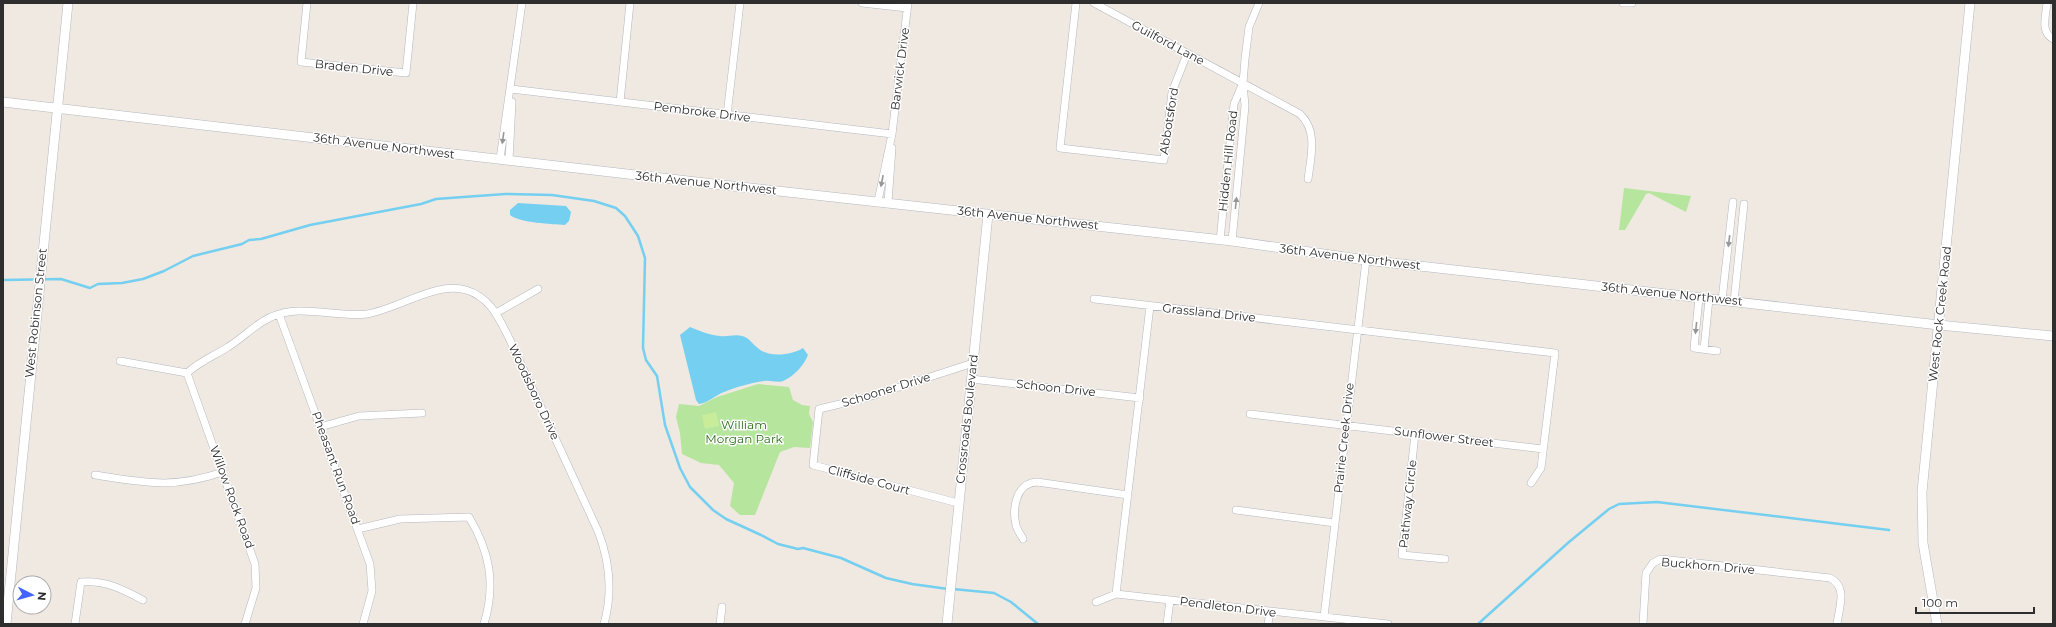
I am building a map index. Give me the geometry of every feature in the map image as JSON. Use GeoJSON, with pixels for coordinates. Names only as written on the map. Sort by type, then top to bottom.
{"type":"FeatureCollection","features":[{"type":"Feature","properties":{"kind":"main road","name":"West Robinson Street"},"geometry":{"type":"LineString","coordinates":[[6,624],[42,251],[68,3]]}},
{"type":"Feature","properties":{"kind":"main road","name":"West Rock Creek Road"},"geometry":{"type":"LineString","coordinates":[[1937,624],[1923,543],[1921,505],[1970,3]]}},
{"type":"Feature","properties":{"kind":"main road","name":"36th Avenue Northwest"},"geometry":{"type":"LineString","coordinates":[[3,102],[504,160],[1232,241],[1366,260],[1939,325],[2053,336]]}},
{"type":"Feature","properties":{"kind":"main road","name":"Crossroads Boulevard"},"geometry":{"type":"LineString","coordinates":[[947,624],[988,214]]}},
{"type":"Feature","properties":{"kind":"street","name":"Braden Drive"},"geometry":{"type":"LineString","coordinates":[[308,3],[302,62],[406,73],[414,3]]}},
{"type":"Feature","properties":{"kind":"street"},"geometry":{"type":"LineString","coordinates":[[504,160],[522,3]]}},
{"type":"Feature","properties":{"kind":"street"},"geometry":{"type":"LineString","coordinates":[[620,102],[630,3]]}},
{"type":"Feature","properties":{"kind":"street"},"geometry":{"type":"LineString","coordinates":[[727,115],[740,3]]}},
{"type":"Feature","properties":{"kind":"street"},"geometry":{"type":"LineString","coordinates":[[862,3],[907,5]]}},
{"type":"Feature","properties":{"kind":"street","name":"Abbotsford"},"geometry":{"type":"LineString","coordinates":[[1076,3],[1060,148],[1164,160],[1172,92],[1187,54]]}},
{"type":"Feature","properties":{"kind":"street","name":"Guilford Lane"},"geometry":{"type":"LineString","coordinates":[[1094,3],[1300,114],[1306,119],[1311,130],[1312,138],[1308,179]]}},
{"type":"Feature","properties":{"kind":"street","name":"Hidden Hill Road"},"geometry":{"type":"LineString","coordinates":[[1232,241],[1246,106],[1243,83],[1249,27],[1259,3]]}},
{"type":"Feature","properties":{"kind":"street"},"geometry":{"type":"LineString","coordinates":[[1623,3],[1632,3]]}},
{"type":"Feature","properties":{"kind":"street"},"geometry":{"type":"LineString","coordinates":[[2047,3],[2045,28],[2048,36],[2053,39]]}},
{"type":"Feature","properties":{"kind":"street","name":"Barwick Drive"},"geometry":{"type":"LineString","coordinates":[[878,201],[892,134],[907,5]]}},
{"type":"Feature","properties":{"kind":"street","name":"Hidden Hill Road"},"geometry":{"type":"LineString","coordinates":[[1220,240],[1234,104],[1243,83]]}},
{"type":"Feature","properties":{"kind":"street","name":"Pembroke Drive"},"geometry":{"type":"LineString","coordinates":[[511,89],[892,134]]}},
{"type":"Feature","properties":{"kind":"street","name":"Barwick Drive"},"geometry":{"type":"LineString","coordinates":[[888,202],[892,164],[892,134]]}},
{"type":"Feature","properties":{"kind":"street"},"geometry":{"type":"LineString","coordinates":[[1722,300],[1733,202]]}},
{"type":"Feature","properties":{"kind":"street"},"geometry":{"type":"LineString","coordinates":[[1734,302],[1744,204]]}},
{"type":"Feature","properties":{"kind":"street","name":"Prairie Creek Drive"},"geometry":{"type":"LineString","coordinates":[[1324,617],[1356,329],[1366,260]]}},
{"type":"Feature","properties":{"kind":"street","name":"Woodsboro Drive"},"geometry":{"type":"LineString","coordinates":[[187,373],[196,364],[228,347],[259,324],[279,314],[305,311],[349,314],[382,311],[439,290],[453,288],[467,290],[481,296],[496,313],[575,478],[604,547],[610,581],[604,624]]}},
{"type":"Feature","properties":{"kind":"street"},"geometry":{"type":"LineString","coordinates":[[496,313],[538,289]]}},
{"type":"Feature","properties":{"kind":"street"},"geometry":{"type":"LineString","coordinates":[[1699,298],[1694,348],[1717,351]]}},
{"type":"Feature","properties":{"kind":"street"},"geometry":{"type":"LineString","coordinates":[[1094,299],[1150,306]]}},
{"type":"Feature","properties":{"kind":"street"},"geometry":{"type":"LineString","coordinates":[[1704,349],[1709,299]]}},
{"type":"Feature","properties":{"kind":"street","name":"Grassland Drive"},"geometry":{"type":"LineString","coordinates":[[1116,594],[1150,306],[1555,353],[1543,449]]}},
{"type":"Feature","properties":{"kind":"street","name":"Pheasant Run Road"},"geometry":{"type":"LineString","coordinates":[[279,314],[370,564],[372,582],[370,601],[363,624]]}},
{"type":"Feature","properties":{"kind":"street"},"geometry":{"type":"LineString","coordinates":[[120,362],[187,373]]}},
{"type":"Feature","properties":{"kind":"street","name":"Schooner Drive"},"geometry":{"type":"LineString","coordinates":[[816,430],[818,409],[865,398],[973,363]]}},
{"type":"Feature","properties":{"kind":"street","name":"Willow Rock Road"},"geometry":{"type":"LineString","coordinates":[[187,373],[257,570],[255,595],[245,624]]}},
{"type":"Feature","properties":{"kind":"street","name":"Schoon Drive"},"geometry":{"type":"LineString","coordinates":[[972,379],[1140,398]]}},
{"type":"Feature","properties":{"kind":"street"},"geometry":{"type":"LineString","coordinates":[[320,427],[359,416],[422,413]]}},
{"type":"Feature","properties":{"kind":"street","name":"Sunflower Street"},"geometry":{"type":"LineString","coordinates":[[1250,414],[1543,449]]}},
{"type":"Feature","properties":{"kind":"street","name":"Cliffside Court"},"geometry":{"type":"LineString","coordinates":[[816,430],[813,465],[958,503]]}},
{"type":"Feature","properties":{"kind":"street","name":"Pathway Circle"},"geometry":{"type":"LineString","coordinates":[[1415,434],[1402,555],[1445,559]]}},
{"type":"Feature","properties":{"kind":"street"},"geometry":{"type":"LineString","coordinates":[[1530,483],[1541,468],[1543,449]]}},
{"type":"Feature","properties":{"kind":"street"},"geometry":{"type":"LineString","coordinates":[[95,475],[166,484],[197,480],[223,472]]}},
{"type":"Feature","properties":{"kind":"street"},"geometry":{"type":"LineString","coordinates":[[1023,539],[1015,520],[1017,499],[1021,489],[1028,484],[1037,482],[1128,495]]}},
{"type":"Feature","properties":{"kind":"street"},"geometry":{"type":"LineString","coordinates":[[1236,510],[1335,523]]}},
{"type":"Feature","properties":{"kind":"street"},"geometry":{"type":"LineString","coordinates":[[358,529],[400,519],[469,517],[483,545],[489,569],[491,597],[484,624]]}},
{"type":"Feature","properties":{"kind":"street","name":"Buckhorn Drive"},"geometry":{"type":"LineString","coordinates":[[1643,624],[1646,574],[1653,563],[1661,559],[1827,577],[1838,583],[1842,592],[1837,624]]}},
{"type":"Feature","properties":{"kind":"street"},"geometry":{"type":"LineString","coordinates":[[75,624],[81,582],[96,581],[108,583],[143,600]]}},
{"type":"Feature","properties":{"kind":"street"},"geometry":{"type":"LineString","coordinates":[[1096,602],[1116,594]]}},
{"type":"Feature","properties":{"kind":"street","name":"Pendleton Drive"},"geometry":{"type":"LineString","coordinates":[[1116,594],[1388,624]]}},
{"type":"Feature","properties":{"kind":"street"},"geometry":{"type":"LineString","coordinates":[[1167,624],[1170,600]]}},
{"type":"Feature","properties":{"kind":"street"},"geometry":{"type":"LineString","coordinates":[[720,624],[722,607]]}},
{"type":"Feature","properties":{"kind":"street"},"geometry":{"type":"LineString","coordinates":[[1268,624],[1270,612]]}},
{"type":"Feature","properties":{"kind":"green space"},"geometry":{"type":"Polygon","coordinates":[[[1624,188],[1691,196],[1686,212],[1649,193],[1646,194],[1625,230],[1619,230],[1624,188]]]}},
{"type":"Feature","properties":{"kind":"green space","name":"William Morgan Park"},"geometry":{"type":"Polygon","coordinates":[[[758,384],[789,387],[793,400],[802,405],[810,406],[809,414],[813,422],[810,448],[794,447],[780,452],[755,515],[740,515],[730,506],[734,483],[719,465],[701,463],[682,454],[680,433],[676,417],[679,404],[699,406],[717,397],[758,384]]]}},
{"type":"Feature","properties":{"kind":"green space"},"geometry":{"type":"Polygon","coordinates":[[[716,412],[719,426],[705,429],[702,415],[716,412]]]}},
{"type":"Feature","properties":{"kind":"water"},"geometry":{"type":"Polygon","coordinates":[[[518,203],[566,206],[571,212],[569,221],[565,225],[536,223],[515,218],[510,215],[510,210],[518,203]]]}},
{"type":"Feature","properties":{"kind":"water"},"geometry":{"type":"Polygon","coordinates":[[[690,327],[705,333],[716,335],[739,335],[749,339],[759,349],[769,354],[787,354],[803,348],[808,355],[799,369],[783,381],[764,381],[733,388],[699,404],[696,400],[680,335],[690,327]]]}},
{"type":"Feature","properties":{"kind":"waterway"},"geometry":{"type":"LineString","coordinates":[[3,280],[61,279],[90,288],[98,284],[122,283],[143,279],[164,271],[193,256],[242,244],[249,240],[261,239],[310,225],[421,204],[436,199],[505,194],[552,195],[594,201],[616,208],[625,216],[638,236],[645,258],[643,348],[646,360],[657,376],[665,425],[680,468],[690,487],[713,510],[726,519],[778,544],[798,549],[803,548],[841,558],[886,578],[912,584],[948,589]]}},
{"type":"Feature","properties":{"kind":"waterway"},"geometry":{"type":"LineString","coordinates":[[1478,624],[1569,542],[1609,509],[1619,504],[1657,502],[1889,530]]}},
{"type":"Feature","properties":{"kind":"waterway"},"geometry":{"type":"LineString","coordinates":[[953,589],[994,593],[1011,602],[1038,624]]}}]}
